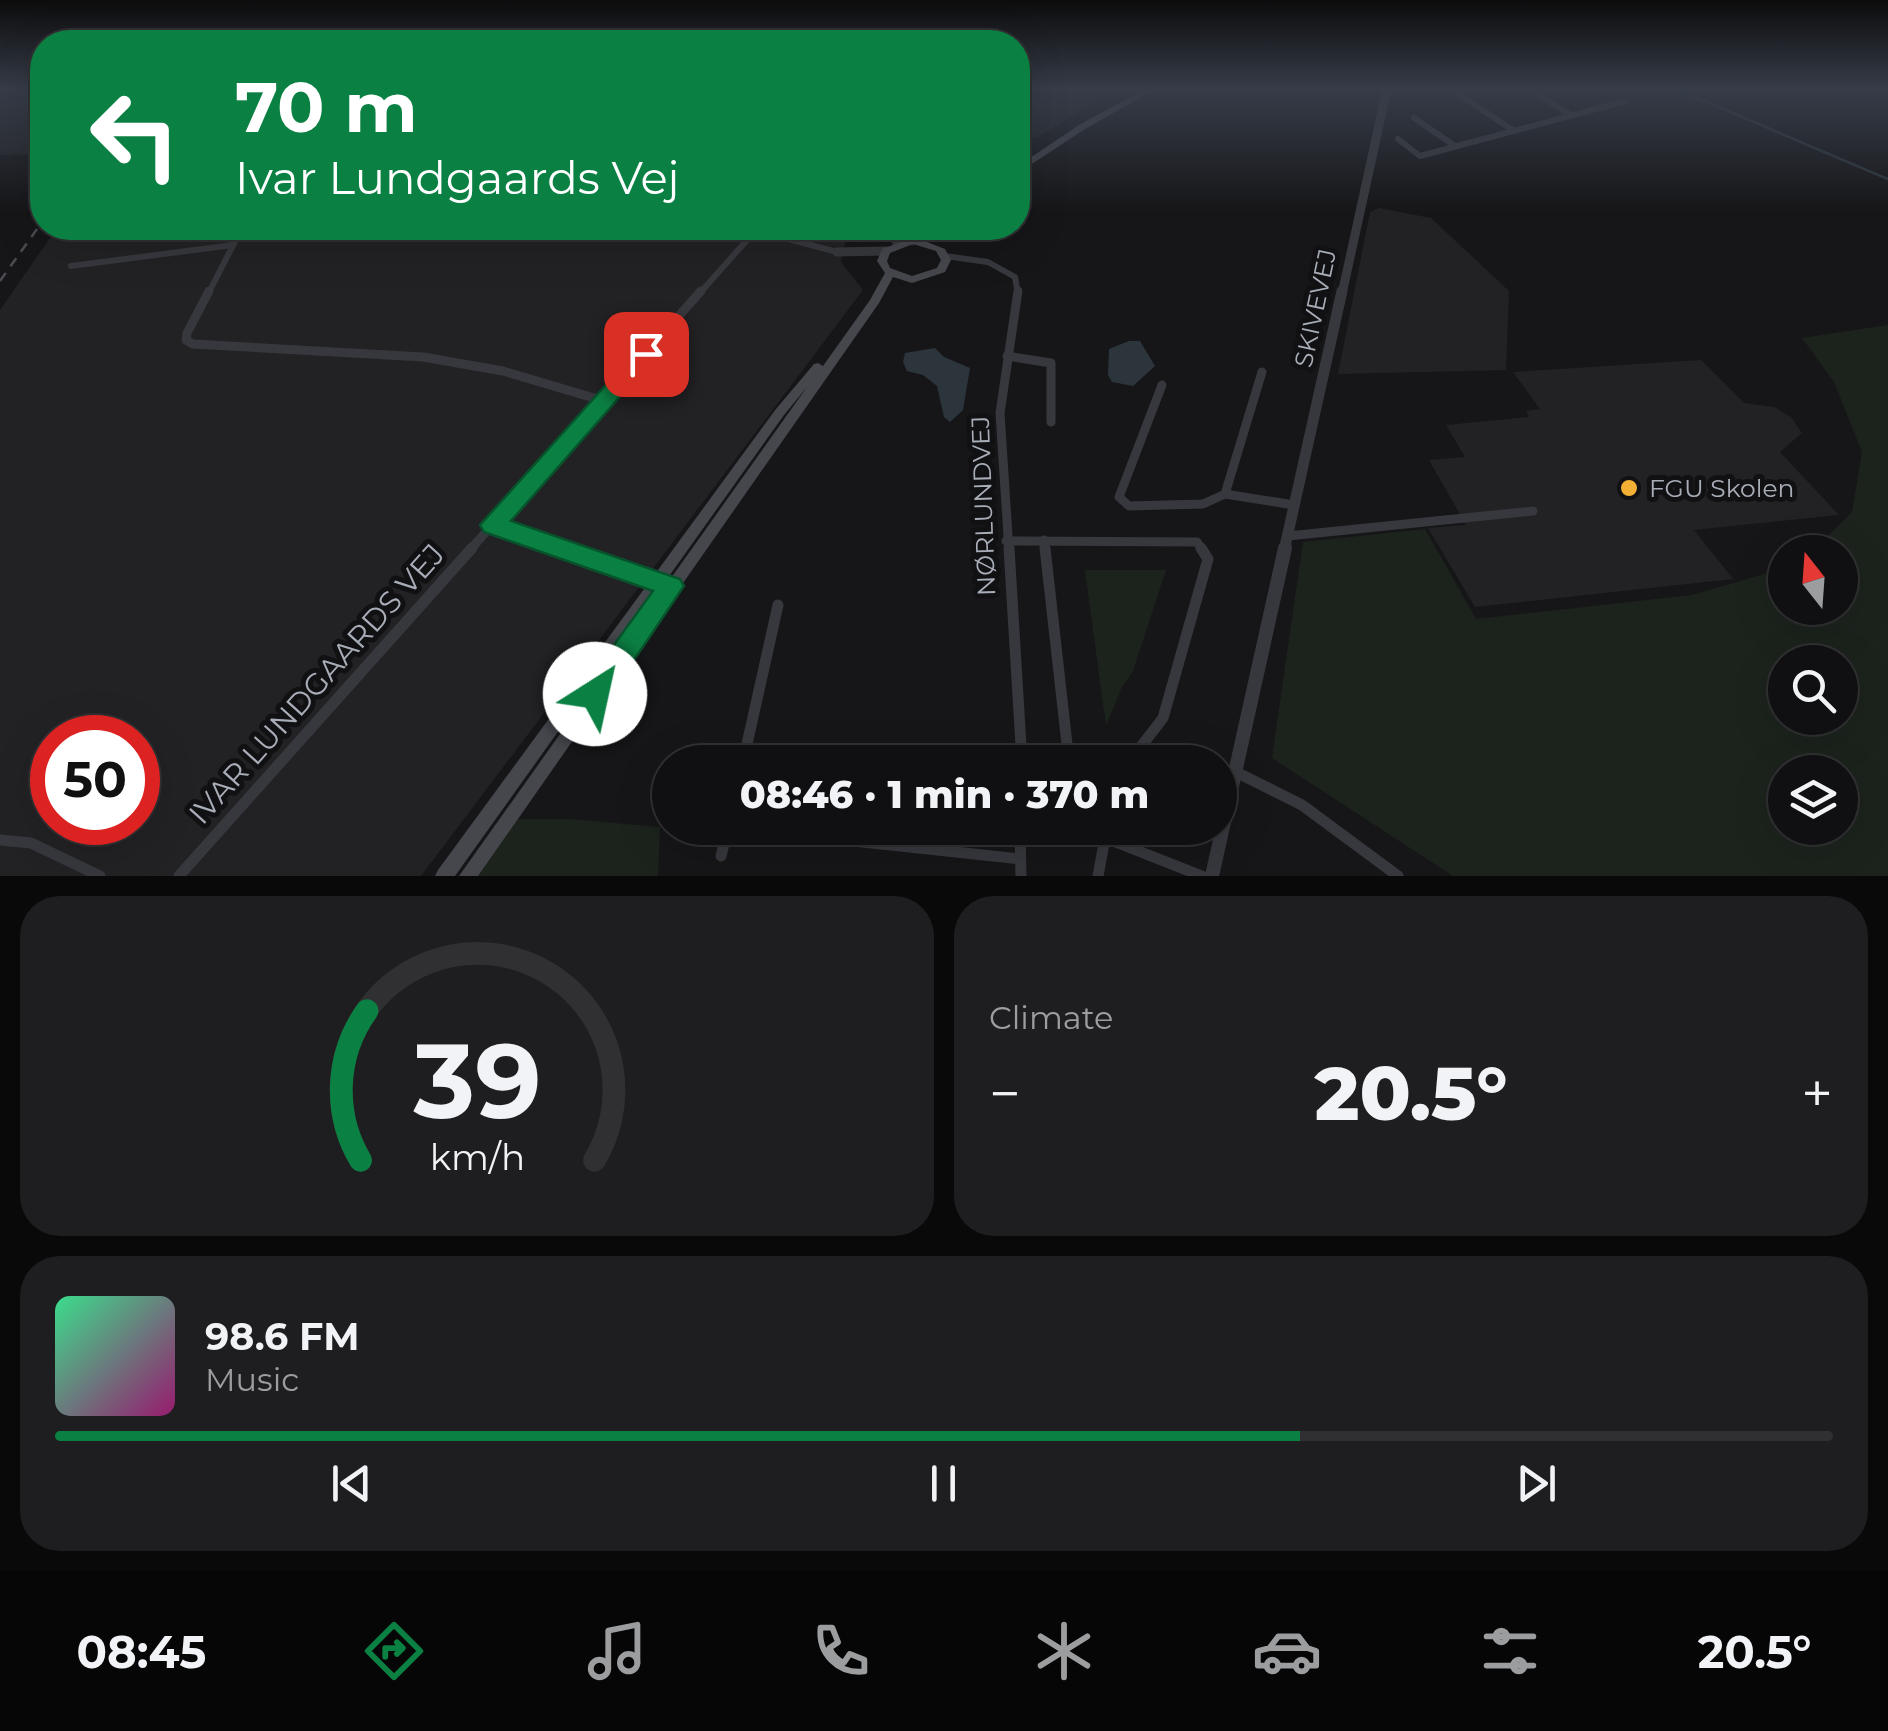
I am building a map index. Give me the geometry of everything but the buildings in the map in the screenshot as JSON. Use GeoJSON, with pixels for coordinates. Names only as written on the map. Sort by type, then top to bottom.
{"type":"FeatureCollection","features":[{"type":"Feature","properties":{"kind":"main road"},"geometry":{"type":"LineString","coordinates":[[1030,162],[1078,130]]}},
{"type":"Feature","properties":{"kind":"main road"},"geometry":{"type":"LineString","coordinates":[[936,246],[939,240]]}},
{"type":"Feature","properties":{"kind":"main road"},"geometry":{"type":"LineString","coordinates":[[444,876],[875,301],[890,274],[888,252],[917,241],[936,246],[945,261],[928,277],[904,279],[890,274]]}},
{"type":"Feature","properties":{"kind":"main road"},"geometry":{"type":"LineString","coordinates":[[875,301],[904,279]]}},
{"type":"Feature","properties":{"kind":"main road"},"geometry":{"type":"LineString","coordinates":[[468,876],[664,584]]}},
{"type":"Feature","properties":{"kind":"street","name":"SKIVEVEJ"},"geometry":{"type":"LineString","coordinates":[[1212,876],[1238,774],[1378,130]]}},
{"type":"Feature","properties":{"kind":"street"},"geometry":{"type":"LineString","coordinates":[[1431,130],[1454,146]]}},
{"type":"Feature","properties":{"kind":"street"},"geometry":{"type":"LineString","coordinates":[[1398,140],[1420,156],[1518,130]]}},
{"type":"Feature","properties":{"kind":"street"},"geometry":{"type":"LineString","coordinates":[[236,240],[188,333],[186,340],[193,344],[423,357],[503,371],[604,401]]}},
{"type":"Feature","properties":{"kind":"street","name":"IVAR LUNDGAARDS VEJ"},"geometry":{"type":"LineString","coordinates":[[179,876],[604,401],[743,240]]}},
{"type":"Feature","properties":{"kind":"street"},"geometry":{"type":"LineString","coordinates":[[792,240],[836,252],[888,252],[891,240]]}},
{"type":"Feature","properties":{"kind":"street"},"geometry":{"type":"LineString","coordinates":[[70,266],[233,245]]}},
{"type":"Feature","properties":{"kind":"street","name":"NØRLUNDVEJ"},"geometry":{"type":"LineString","coordinates":[[945,261],[993,264],[1014,273],[1019,286],[1000,413],[1021,745]]}},
{"type":"Feature","properties":{"kind":"street"},"geometry":{"type":"LineString","coordinates":[[1007,356],[1051,362],[1051,422]]}},
{"type":"Feature","properties":{"kind":"street"},"geometry":{"type":"LineString","coordinates":[[1226,494],[1262,372]]}},
{"type":"Feature","properties":{"kind":"street"},"geometry":{"type":"LineString","coordinates":[[1162,385],[1119,498],[1122,503],[1203,504],[1226,494],[1294,505]]}},
{"type":"Feature","properties":{"kind":"street"},"geometry":{"type":"LineString","coordinates":[[1142,393],[1157,397]]}},
{"type":"Feature","properties":{"kind":"street"},"geometry":{"type":"LineString","coordinates":[[1288,536],[1534,511]]}},
{"type":"Feature","properties":{"kind":"street"},"geometry":{"type":"LineString","coordinates":[[493,525],[664,584]]}},
{"type":"Feature","properties":{"kind":"street"},"geometry":{"type":"LineString","coordinates":[[1044,540],[1066,745]]}},
{"type":"Feature","properties":{"kind":"street"},"geometry":{"type":"LineString","coordinates":[[1006,541],[1197,542],[1208,559],[1163,718],[1142,745]]}},
{"type":"Feature","properties":{"kind":"street"},"geometry":{"type":"LineString","coordinates":[[747,745],[778,605]]}},
{"type":"Feature","properties":{"kind":"street"},"geometry":{"type":"LineString","coordinates":[[1238,774],[1304,805],[1398,876]]}},
{"type":"Feature","properties":{"kind":"street"},"geometry":{"type":"LineString","coordinates":[[0,840],[31,842],[100,876]]}},
{"type":"Feature","properties":{"kind":"street"},"geometry":{"type":"LineString","coordinates":[[721,856],[725,845]]}},
{"type":"Feature","properties":{"kind":"street"},"geometry":{"type":"LineString","coordinates":[[885,845],[1020,860]]}},
{"type":"Feature","properties":{"kind":"street"},"geometry":{"type":"LineString","coordinates":[[1020,845],[1020,876]]}},
{"type":"Feature","properties":{"kind":"street"},"geometry":{"type":"LineString","coordinates":[[1098,876],[1104,845]]}},
{"type":"Feature","properties":{"kind":"street"},"geometry":{"type":"LineString","coordinates":[[1123,845],[1202,876]]}},
{"type":"Feature","properties":{"kind":"shaded area"},"geometry":{"type":"Polygon","coordinates":[[[0,130],[30,130],[30,154],[0,155],[0,130]]]}},
{"type":"Feature","properties":{"kind":"shaded area"},"geometry":{"type":"Polygon","coordinates":[[[1030,130],[1050,130],[1030,137],[1030,130]]]}},
{"type":"Feature","properties":{"kind":"shaded area"},"geometry":{"type":"Polygon","coordinates":[[[1379,208],[1431,218],[1509,291],[1506,370],[1338,374],[1370,212],[1379,208]]]}},
{"type":"Feature","properties":{"kind":"shaded area"},"geometry":{"type":"Polygon","coordinates":[[[49,240],[850,240],[845,243],[841,262],[863,290],[421,876],[0,876],[0,310],[49,240]]]}},
{"type":"Feature","properties":{"kind":"shaded area"},"geometry":{"type":"Polygon","coordinates":[[[1888,325],[1888,876],[1453,876],[1272,758],[1303,542],[1425,529],[1476,619],[1692,595],[1768,573],[1768,625],[1858,625],[1858,535],[1829,535],[1852,512],[1862,452],[1834,382],[1802,338],[1888,325]]]}},
{"type":"Feature","properties":{"kind":"shaded area"},"geometry":{"type":"Polygon","coordinates":[[[1140,341],[1155,366],[1133,386],[1112,382],[1108,375],[1109,349],[1140,341]]]}},
{"type":"Feature","properties":{"kind":"shaded area"},"geometry":{"type":"Polygon","coordinates":[[[935,348],[944,357],[970,368],[963,410],[950,422],[944,417],[937,386],[923,375],[907,371],[903,362],[905,353],[935,348]]]}},
{"type":"Feature","properties":{"kind":"shaded area","name":"FGU Skolen"},"geometry":{"type":"Polygon","coordinates":[[[1701,360],[1744,403],[1774,407],[1791,417],[1802,433],[1780,452],[1839,515],[1694,530],[1733,579],[1475,607],[1428,528],[1466,525],[1429,460],[1465,457],[1446,425],[1529,417],[1526,411],[1540,409],[1513,372],[1701,360]]]}},
{"type":"Feature","properties":{"kind":"shaded area"},"geometry":{"type":"Polygon","coordinates":[[[1085,570],[1166,570],[1133,671],[1106,726],[1085,570]]]}},
{"type":"Feature","properties":{"kind":"shaded area"},"geometry":{"type":"Polygon","coordinates":[[[517,819],[652,826],[652,845],[659,845],[658,876],[478,876],[517,819]]]}},
{"type":"Feature","properties":{"kind":"waterway"},"geometry":{"type":"LineString","coordinates":[[1772,130],[1888,179]]}},
{"type":"Feature","properties":{"kind":"railway"},"geometry":{"type":"LineString","coordinates":[[0,281],[30,239]]}},
{"type":"Feature","properties":{"kind":"place","name":"FGU Skolen"},"geometry":{"type":"Point","coordinates":[1629,488]}},
{"type":"Feature","properties":{"kind":"route"},"geometry":{"type":"LineString","coordinates":[[595,694],[671,586],[493,525],[646,354]]}}]}
